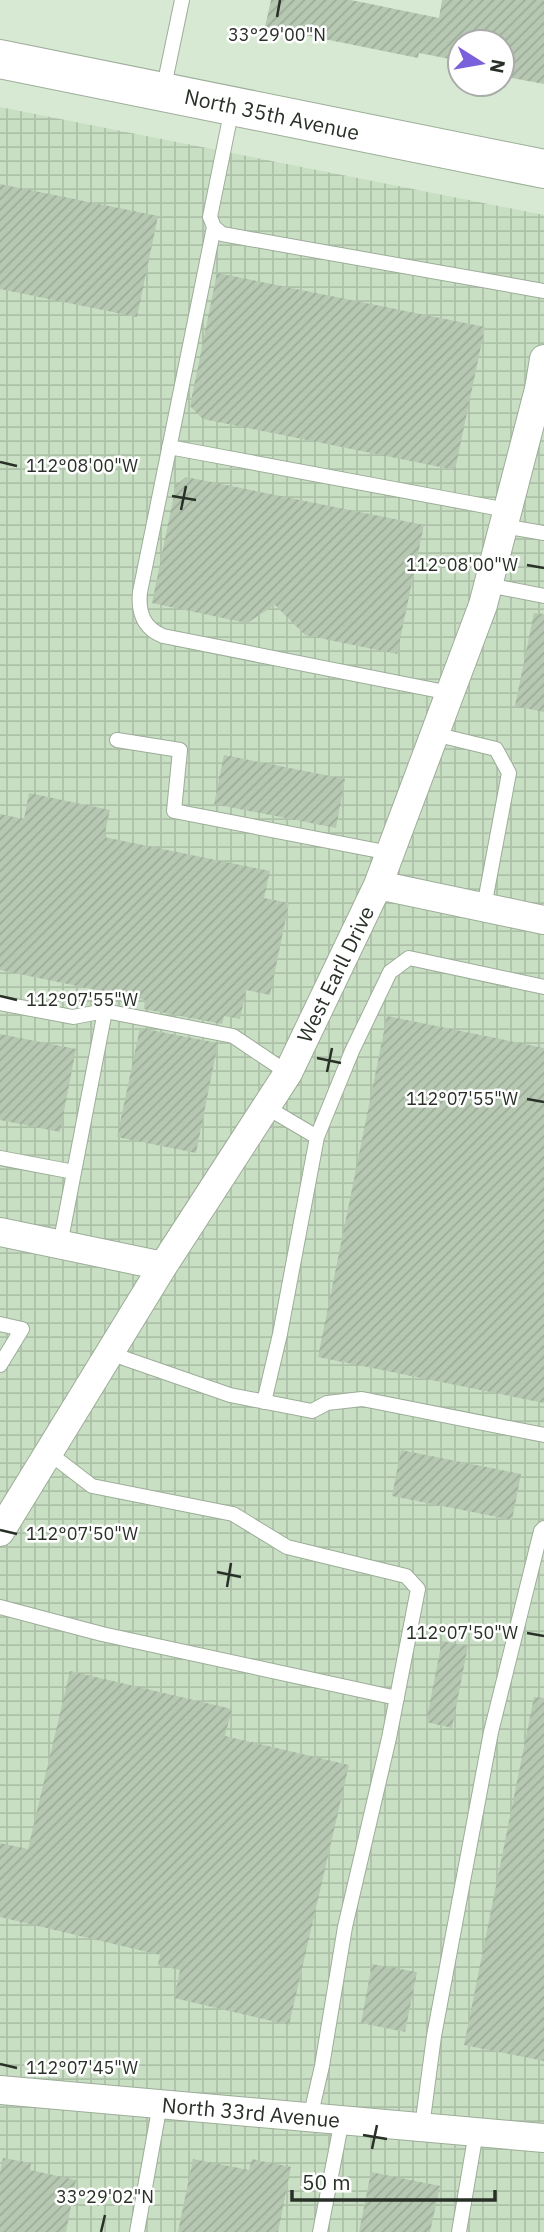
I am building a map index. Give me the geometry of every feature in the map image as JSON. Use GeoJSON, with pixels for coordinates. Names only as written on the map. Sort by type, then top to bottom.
{"type":"FeatureCollection","features":[{"type":"Feature","properties":{"kind":"main road","name":"North 35th Avenue"},"geometry":{"type":"LineString","coordinates":[[0,59],[544,169]]}},
{"type":"Feature","properties":{"kind":"street","name":"West Earll Drive"},"geometry":{"type":"LineString","coordinates":[[0,1532],[163,1266],[288,1073],[378,886],[483,605],[539,388],[544,359]]}},
{"type":"Feature","properties":{"kind":"street"},"geometry":{"type":"LineString","coordinates":[[378,886],[544,920]]}},
{"type":"Feature","properties":{"kind":"street"},"geometry":{"type":"LineString","coordinates":[[0,1232],[163,1266]]}},
{"type":"Feature","properties":{"kind":"street","name":"North 33rd Avenue"},"geometry":{"type":"LineString","coordinates":[[0,2090],[544,2138]]}},
{"type":"Feature","properties":{"kind":"lane"},"geometry":{"type":"LineString","coordinates":[[163,92],[182,0]]}},
{"type":"Feature","properties":{"kind":"lane"},"geometry":{"type":"LineString","coordinates":[[233,106],[210,217],[214,227],[222,234],[544,291]]}},
{"type":"Feature","properties":{"kind":"lane"},"geometry":{"type":"LineString","coordinates":[[214,227],[138,605],[141,617],[156,633],[450,693]]}},
{"type":"Feature","properties":{"kind":"lane"},"geometry":{"type":"LineString","coordinates":[[169,447],[505,518],[544,534]]}},
{"type":"Feature","properties":{"kind":"lane"},"geometry":{"type":"LineString","coordinates":[[488,585],[544,596]]}},
{"type":"Feature","properties":{"kind":"lane"},"geometry":{"type":"LineString","coordinates":[[434,734],[496,749],[509,773],[484,907]]}},
{"type":"Feature","properties":{"kind":"lane"},"geometry":{"type":"LineString","coordinates":[[117,740],[180,750],[174,811],[390,853]]}},
{"type":"Feature","properties":{"kind":"lane"},"geometry":{"type":"LineString","coordinates":[[264,1402],[280,1334],[317,1137],[352,1051],[390,972],[409,958],[544,987]]}},
{"type":"Feature","properties":{"kind":"lane"},"geometry":{"type":"LineString","coordinates":[[0,1003],[73,1017],[105,1011],[233,1036],[288,1073]]}},
{"type":"Feature","properties":{"kind":"lane"},"geometry":{"type":"LineString","coordinates":[[60,1245],[105,1011]]}},
{"type":"Feature","properties":{"kind":"lane"},"geometry":{"type":"LineString","coordinates":[[266,1107],[317,1137]]}},
{"type":"Feature","properties":{"kind":"lane"},"geometry":{"type":"LineString","coordinates":[[0,1158],[74,1172]]}},
{"type":"Feature","properties":{"kind":"lane"},"geometry":{"type":"LineString","coordinates":[[0,1324],[22,1329],[0,1365]]}},
{"type":"Feature","properties":{"kind":"lane"},"geometry":{"type":"LineString","coordinates":[[109,1353],[230,1395],[264,1402],[312,1411],[327,1403],[362,1399],[544,1435]]}},
{"type":"Feature","properties":{"kind":"lane"},"geometry":{"type":"LineString","coordinates":[[49,1453],[92,1486],[233,1514],[287,1548],[406,1576],[418,1589],[397,1698],[345,1927],[322,2066],[310,2118]]}},
{"type":"Feature","properties":{"kind":"lane"},"geometry":{"type":"LineString","coordinates":[[422,2127],[434,2036],[491,1732],[541,1531],[544,1528]]}},
{"type":"Feature","properties":{"kind":"lane"},"geometry":{"type":"LineString","coordinates":[[0,1607],[102,1634],[397,1698]]}},
{"type":"Feature","properties":{"kind":"lane"},"geometry":{"type":"LineString","coordinates":[[137,2232],[160,2104]]}},
{"type":"Feature","properties":{"kind":"lane"},"geometry":{"type":"LineString","coordinates":[[320,2232],[342,2120]]}},
{"type":"Feature","properties":{"kind":"lane"},"geometry":{"type":"LineString","coordinates":[[459,2232],[475,2132]]}},
{"type":"Feature","properties":{"kind":"shaded area"},"geometry":{"type":"Polygon","coordinates":[[[0,107],[544,215],[544,2232],[0,2232],[0,107]]]}},
{"type":"Feature","properties":{"kind":"building"},"geometry":{"type":"Polygon","coordinates":[[[271,0],[351,0],[439,18],[442,0],[544,0],[544,84],[516,79],[516,28],[446,28],[446,58],[419,53],[418,58],[265,27],[271,0]]]}},
{"type":"Feature","properties":{"kind":"building"},"geometry":{"type":"Polygon","coordinates":[[[0,184],[158,216],[137,317],[0,289],[0,184]]]}},
{"type":"Feature","properties":{"kind":"building"},"geometry":{"type":"Polygon","coordinates":[[[217,273],[485,327],[455,470],[203,419],[190,406],[217,273]]]}},
{"type":"Feature","properties":{"kind":"building"},"geometry":{"type":"Polygon","coordinates":[[[186,477],[424,525],[397,654],[305,635],[275,605],[247,623],[152,603],[176,485],[186,477]]]}},
{"type":"Feature","properties":{"kind":"building"},"geometry":{"type":"Polygon","coordinates":[[[534,613],[544,614],[544,712],[515,706],[534,613]]]}},
{"type":"Feature","properties":{"kind":"building"},"geometry":{"type":"Polygon","coordinates":[[[224,755],[345,779],[336,828],[214,804],[224,755]]]}},
{"type":"Feature","properties":{"kind":"building"},"geometry":{"type":"Polygon","coordinates":[[[29,793],[110,810],[104,837],[270,871],[264,898],[289,903],[270,995],[246,990],[240,1019],[224,1016],[222,1024],[144,1009],[145,1000],[0,970],[0,814],[24,819],[29,793]]]}},
{"type":"Feature","properties":{"kind":"building"},"geometry":{"type":"Polygon","coordinates":[[[387,1016],[544,1048],[544,1403],[318,1357],[387,1016]]]}},
{"type":"Feature","properties":{"kind":"building"},"geometry":{"type":"Polygon","coordinates":[[[140,1028],[218,1043],[196,1153],[117,1137],[140,1028]]]}},
{"type":"Feature","properties":{"kind":"building"},"geometry":{"type":"Polygon","coordinates":[[[0,1034],[76,1049],[60,1132],[0,1120],[0,1034]]]}},
{"type":"Feature","properties":{"kind":"building"},"geometry":{"type":"Polygon","coordinates":[[[401,1450],[521,1474],[512,1520],[392,1496],[401,1450]]]}},
{"type":"Feature","properties":{"kind":"building"},"geometry":{"type":"Polygon","coordinates":[[[442,1641],[468,1646],[452,1728],[426,1722],[442,1641]]]}},
{"type":"Feature","properties":{"kind":"building"},"geometry":{"type":"Polygon","coordinates":[[[70,1671],[232,1709],[225,1736],[349,1765],[289,2025],[174,1998],[180,1970],[158,1965],[160,1955],[0,1917],[0,1843],[28,1849],[70,1671]]]}},
{"type":"Feature","properties":{"kind":"building"},"geometry":{"type":"Polygon","coordinates":[[[534,1697],[544,1698],[544,2061],[464,2045],[534,1697]]]}},
{"type":"Feature","properties":{"kind":"building"},"geometry":{"type":"Polygon","coordinates":[[[372,1964],[417,1972],[405,2032],[361,2023],[372,1964]]]}},
{"type":"Feature","properties":{"kind":"building"},"geometry":{"type":"Polygon","coordinates":[[[3,2158],[31,2163],[30,2170],[76,2180],[66,2232],[0,2232],[0,2173],[3,2158]]]}},
{"type":"Feature","properties":{"kind":"building"},"geometry":{"type":"Polygon","coordinates":[[[193,2159],[249,2170],[252,2159],[291,2167],[278,2232],[178,2232],[193,2159]]]}},
{"type":"Feature","properties":{"kind":"building"},"geometry":{"type":"Polygon","coordinates":[[[371,2172],[440,2186],[430,2232],[359,2232],[371,2172]]]}}]}
